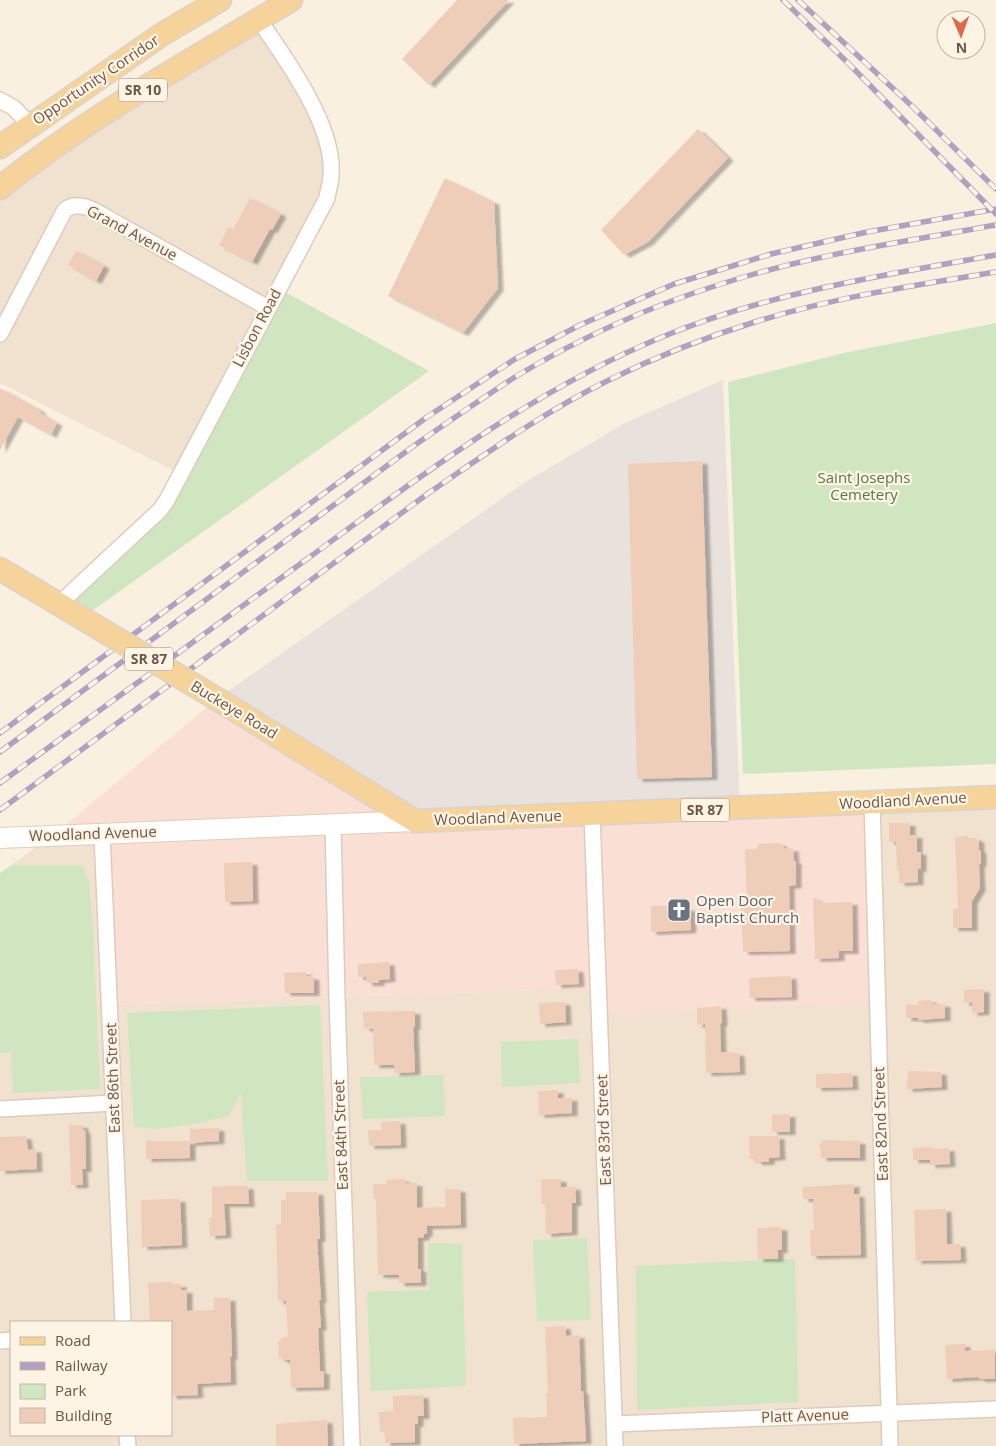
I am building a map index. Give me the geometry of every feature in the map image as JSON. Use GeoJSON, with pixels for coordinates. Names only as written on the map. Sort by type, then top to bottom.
{"type":"FeatureCollection","features":[{"type":"Feature","properties":{"kind":"main road","name":"Opportunity Corridor"},"geometry":{"type":"LineString","coordinates":[[0,147],[161,36],[220,0]]}},
{"type":"Feature","properties":{"kind":"main road","name":"SR 10"},"geometry":{"type":"LineString","coordinates":[[0,188],[33,162],[101,116],[291,0]]}},
{"type":"Feature","properties":{"kind":"main road","name":"Buckeye Road"},"geometry":{"type":"LineString","coordinates":[[0,569],[217,699],[415,821]]}},
{"type":"Feature","properties":{"kind":"main road","name":"Woodland Avenue"},"geometry":{"type":"LineString","coordinates":[[0,838],[996,797]]}},
{"type":"Feature","properties":{"kind":"street","name":"Lisbon Road"},"geometry":{"type":"LineString","coordinates":[[58,604],[160,510],[167,500],[327,198],[331,174],[329,153],[316,111],[305,90],[259,20]]}},
{"type":"Feature","properties":{"kind":"street"},"geometry":{"type":"LineString","coordinates":[[0,100],[14,108],[30,125]]}},
{"type":"Feature","properties":{"kind":"street","name":"Grand Avenue"},"geometry":{"type":"LineString","coordinates":[[0,334],[65,210],[74,207],[86,206],[268,308]]}},
{"type":"Feature","properties":{"kind":"street","name":"East 82nd Street"},"geometry":{"type":"LineString","coordinates":[[872,802],[890,1446]]}},
{"type":"Feature","properties":{"kind":"street","name":"East 83rd Street"},"geometry":{"type":"LineString","coordinates":[[592,814],[615,1446]]}},
{"type":"Feature","properties":{"kind":"street","name":"East 84th Street"},"geometry":{"type":"LineString","coordinates":[[333,824],[336,998],[352,1446]]}},
{"type":"Feature","properties":{"kind":"street","name":"East 86th Street"},"geometry":{"type":"LineString","coordinates":[[102,834],[123,1321]]}},
{"type":"Feature","properties":{"kind":"street"},"geometry":{"type":"LineString","coordinates":[[0,1109],[114,1104]]}},
{"type":"Feature","properties":{"kind":"street","name":"Platt Avenue"},"geometry":{"type":"LineString","coordinates":[[614,1424],[996,1409]]}},
{"type":"Feature","properties":{"kind":"shaded area"},"geometry":{"type":"Polygon","coordinates":[[[259,20],[305,90],[331,174],[181,474],[0,383],[0,188],[259,20]]]}},
{"type":"Feature","properties":{"kind":"shaded area"},"geometry":{"type":"Polygon","coordinates":[[[723,380],[740,808],[415,821],[217,699],[524,483],[625,423],[723,380]]]}},
{"type":"Feature","properties":{"kind":"shaded area"},"geometry":{"type":"Polygon","coordinates":[[[217,699],[415,821],[872,802],[878,1003],[600,1014],[598,988],[110,1005],[102,834],[52,836],[217,699]]]}},
{"type":"Feature","properties":{"kind":"shaded area"},"geometry":{"type":"Polygon","coordinates":[[[996,797],[996,1446],[0,1446],[0,873],[52,836],[102,834],[111,1005],[599,988],[872,802],[996,797]]]}},
{"type":"Feature","properties":{"kind":"green space"},"geometry":{"type":"Polygon","coordinates":[[[278,288],[429,371],[82,618],[59,604],[160,510],[278,288]]]}},
{"type":"Feature","properties":{"kind":"green space","name":"Saint Josephs Cemetery"},"geometry":{"type":"Polygon","coordinates":[[[996,323],[996,764],[743,774],[728,382],[844,353],[996,323]]]}},
{"type":"Feature","properties":{"kind":"green space"},"geometry":{"type":"Polygon","coordinates":[[[12,865],[82,865],[89,880],[100,1089],[13,1093],[11,1053],[0,1053],[0,873],[12,865]]]}},
{"type":"Feature","properties":{"kind":"green space"},"geometry":{"type":"Polygon","coordinates":[[[320,1005],[328,1181],[247,1181],[241,1093],[229,1116],[194,1124],[158,1129],[134,1127],[127,1013],[320,1005]]]}},
{"type":"Feature","properties":{"kind":"green space"},"geometry":{"type":"Polygon","coordinates":[[[578,1039],[580,1083],[502,1087],[501,1042],[578,1039]]]}},
{"type":"Feature","properties":{"kind":"green space"},"geometry":{"type":"Polygon","coordinates":[[[443,1075],[445,1116],[363,1119],[360,1077],[443,1075]]]}},
{"type":"Feature","properties":{"kind":"green space"},"geometry":{"type":"Polygon","coordinates":[[[587,1238],[591,1320],[537,1321],[533,1240],[587,1238]]]}},
{"type":"Feature","properties":{"kind":"green space"},"geometry":{"type":"Polygon","coordinates":[[[428,1243],[462,1244],[466,1386],[371,1391],[367,1292],[429,1290],[428,1243]]]}},
{"type":"Feature","properties":{"kind":"green space"},"geometry":{"type":"Polygon","coordinates":[[[795,1259],[798,1402],[637,1410],[636,1266],[795,1259]]]}},
{"type":"Feature","properties":{"kind":"building"},"geometry":{"type":"Polygon","coordinates":[[[457,0],[509,0],[429,85],[402,59],[457,0]]]}},
{"type":"Feature","properties":{"kind":"building"},"geometry":{"type":"Polygon","coordinates":[[[698,129],[728,158],[648,242],[624,255],[601,230],[698,129]]]}},
{"type":"Feature","properties":{"kind":"building"},"geometry":{"type":"Polygon","coordinates":[[[445,178],[494,202],[498,288],[463,333],[388,296],[445,178]]]}},
{"type":"Feature","properties":{"kind":"building"},"geometry":{"type":"Polygon","coordinates":[[[250,198],[281,214],[272,230],[270,229],[252,262],[219,245],[229,227],[233,230],[250,198]]]}},
{"type":"Feature","properties":{"kind":"building"},"geometry":{"type":"Polygon","coordinates":[[[76,251],[104,266],[96,281],[68,265],[76,251]]]}},
{"type":"Feature","properties":{"kind":"building"},"geometry":{"type":"Polygon","coordinates":[[[0,388],[38,409],[40,413],[57,423],[51,435],[18,417],[0,450],[0,388]]]}},
{"type":"Feature","properties":{"kind":"building"},"geometry":{"type":"Polygon","coordinates":[[[702,461],[712,777],[637,779],[628,464],[702,461]]]}},
{"type":"Feature","properties":{"kind":"building"},"geometry":{"type":"Polygon","coordinates":[[[889,823],[910,823],[910,835],[917,835],[917,852],[921,852],[921,869],[918,869],[918,882],[899,883],[896,842],[889,842],[889,823]]]}},
{"type":"Feature","properties":{"kind":"building"},"geometry":{"type":"Polygon","coordinates":[[[968,836],[968,838],[977,838],[979,840],[979,850],[981,850],[981,864],[979,864],[980,888],[972,901],[972,928],[953,928],[953,909],[958,909],[955,837],[968,836]]]}},
{"type":"Feature","properties":{"kind":"building"},"geometry":{"type":"Polygon","coordinates":[[[780,843],[785,849],[793,848],[794,861],[796,861],[796,885],[789,886],[790,951],[743,952],[741,906],[747,906],[745,849],[756,849],[759,844],[780,843]]]}},
{"type":"Feature","properties":{"kind":"building"},"geometry":{"type":"Polygon","coordinates":[[[252,862],[253,901],[225,902],[224,863],[252,862]]]}},
{"type":"Feature","properties":{"kind":"building"},"geometry":{"type":"Polygon","coordinates":[[[813,897],[822,903],[852,902],[853,951],[839,951],[839,958],[815,959],[813,897]]]}},
{"type":"Feature","properties":{"kind":"building"},"geometry":{"type":"Polygon","coordinates":[[[679,905],[679,908],[690,908],[691,930],[651,932],[651,906],[679,905]]]}},
{"type":"Feature","properties":{"kind":"building"},"geometry":{"type":"Polygon","coordinates":[[[389,962],[390,979],[379,980],[379,983],[367,983],[366,977],[358,977],[358,964],[389,962]]]}},
{"type":"Feature","properties":{"kind":"building"},"geometry":{"type":"Polygon","coordinates":[[[578,969],[579,984],[556,985],[555,970],[578,969]]]}},
{"type":"Feature","properties":{"kind":"building"},"geometry":{"type":"Polygon","coordinates":[[[306,972],[306,976],[314,977],[314,993],[285,993],[284,973],[306,972]]]}},
{"type":"Feature","properties":{"kind":"building"},"geometry":{"type":"Polygon","coordinates":[[[791,976],[792,997],[750,998],[749,978],[791,976]]]}},
{"type":"Feature","properties":{"kind":"building"},"geometry":{"type":"Polygon","coordinates":[[[984,989],[984,1012],[972,1013],[972,1002],[964,1003],[964,990],[984,989]]]}},
{"type":"Feature","properties":{"kind":"building"},"geometry":{"type":"Polygon","coordinates":[[[931,1000],[932,1004],[945,1004],[945,1018],[918,1020],[918,1018],[906,1018],[906,1005],[918,1005],[918,1001],[931,1000]]]}},
{"type":"Feature","properties":{"kind":"building"},"geometry":{"type":"Polygon","coordinates":[[[565,1002],[566,1022],[540,1024],[539,1003],[565,1002]]]}},
{"type":"Feature","properties":{"kind":"building"},"geometry":{"type":"Polygon","coordinates":[[[721,1006],[721,1052],[739,1053],[740,1072],[706,1073],[705,1024],[697,1025],[697,1008],[721,1006]]]}},
{"type":"Feature","properties":{"kind":"building"},"geometry":{"type":"Polygon","coordinates":[[[415,1011],[415,1027],[413,1027],[415,1072],[394,1073],[394,1065],[374,1065],[373,1029],[364,1028],[363,1012],[415,1011]]]}},
{"type":"Feature","properties":{"kind":"building"},"geometry":{"type":"Polygon","coordinates":[[[908,1071],[941,1072],[942,1087],[907,1089],[908,1071]]]}},
{"type":"Feature","properties":{"kind":"building"},"geometry":{"type":"Polygon","coordinates":[[[852,1073],[853,1087],[816,1088],[816,1074],[852,1073]]]}},
{"type":"Feature","properties":{"kind":"building"},"geometry":{"type":"Polygon","coordinates":[[[558,1090],[558,1098],[572,1098],[572,1113],[539,1115],[538,1091],[558,1090]]]}},
{"type":"Feature","properties":{"kind":"building"},"geometry":{"type":"Polygon","coordinates":[[[790,1114],[790,1132],[772,1132],[772,1115],[790,1114]]]}},
{"type":"Feature","properties":{"kind":"building"},"geometry":{"type":"Polygon","coordinates":[[[400,1121],[401,1145],[369,1146],[368,1130],[382,1130],[381,1122],[400,1121]]]}},
{"type":"Feature","properties":{"kind":"building"},"geometry":{"type":"Polygon","coordinates":[[[69,1125],[83,1125],[83,1130],[85,1130],[86,1169],[82,1169],[83,1185],[71,1185],[69,1125]]]}},
{"type":"Feature","properties":{"kind":"building"},"geometry":{"type":"Polygon","coordinates":[[[219,1128],[219,1141],[190,1143],[190,1129],[219,1128]]]}},
{"type":"Feature","properties":{"kind":"building"},"geometry":{"type":"Polygon","coordinates":[[[26,1136],[28,1150],[36,1149],[37,1169],[0,1171],[0,1137],[26,1136]]]}},
{"type":"Feature","properties":{"kind":"building"},"geometry":{"type":"Polygon","coordinates":[[[749,1136],[779,1136],[780,1157],[769,1158],[769,1162],[756,1162],[756,1159],[750,1159],[749,1136]]]}},
{"type":"Feature","properties":{"kind":"building"},"geometry":{"type":"Polygon","coordinates":[[[823,1140],[860,1141],[860,1158],[821,1158],[820,1143],[823,1143],[823,1140]]]}},
{"type":"Feature","properties":{"kind":"building"},"geometry":{"type":"Polygon","coordinates":[[[146,1141],[190,1141],[190,1158],[146,1159],[146,1141]]]}},
{"type":"Feature","properties":{"kind":"building"},"geometry":{"type":"Polygon","coordinates":[[[933,1147],[934,1149],[949,1148],[950,1164],[930,1165],[930,1160],[913,1160],[913,1148],[933,1147]]]}},
{"type":"Feature","properties":{"kind":"building"},"geometry":{"type":"Polygon","coordinates":[[[404,1179],[405,1183],[417,1183],[417,1208],[446,1207],[445,1189],[460,1189],[461,1225],[427,1226],[427,1234],[424,1234],[424,1237],[418,1238],[418,1269],[421,1269],[421,1282],[419,1283],[399,1283],[399,1275],[378,1275],[376,1199],[374,1199],[373,1184],[386,1184],[386,1180],[404,1179]]]}},
{"type":"Feature","properties":{"kind":"building"},"geometry":{"type":"Polygon","coordinates":[[[541,1179],[561,1179],[561,1187],[575,1187],[576,1203],[572,1203],[572,1232],[546,1234],[545,1204],[542,1204],[541,1179]]]}},
{"type":"Feature","properties":{"kind":"building"},"geometry":{"type":"Polygon","coordinates":[[[854,1184],[854,1194],[859,1194],[861,1255],[811,1256],[810,1230],[814,1230],[813,1199],[803,1199],[803,1187],[854,1184]]]}},
{"type":"Feature","properties":{"kind":"building"},"geometry":{"type":"Polygon","coordinates":[[[248,1186],[249,1204],[224,1204],[226,1235],[210,1236],[209,1218],[212,1218],[212,1187],[248,1186]]]}},
{"type":"Feature","properties":{"kind":"building"},"geometry":{"type":"Polygon","coordinates":[[[286,1192],[318,1192],[320,1239],[317,1239],[321,1327],[318,1328],[320,1371],[324,1371],[324,1387],[291,1388],[290,1360],[279,1358],[278,1341],[281,1341],[281,1338],[288,1337],[286,1301],[278,1301],[276,1225],[281,1224],[281,1200],[286,1200],[286,1192]]]}},
{"type":"Feature","properties":{"kind":"building"},"geometry":{"type":"Polygon","coordinates":[[[180,1199],[182,1245],[142,1247],[141,1200],[180,1199]]]}},
{"type":"Feature","properties":{"kind":"building"},"geometry":{"type":"Polygon","coordinates":[[[946,1209],[947,1244],[960,1244],[961,1260],[916,1261],[914,1210],[946,1209]]]}},
{"type":"Feature","properties":{"kind":"building"},"geometry":{"type":"Polygon","coordinates":[[[757,1228],[782,1228],[782,1250],[778,1250],[778,1259],[758,1259],[757,1228]]]}},
{"type":"Feature","properties":{"kind":"building"},"geometry":{"type":"Polygon","coordinates":[[[171,1282],[171,1285],[181,1284],[181,1290],[187,1290],[187,1311],[214,1310],[214,1298],[230,1298],[231,1382],[197,1384],[198,1395],[172,1396],[172,1321],[150,1321],[148,1283],[171,1282]]]}},
{"type":"Feature","properties":{"kind":"building"},"geometry":{"type":"Polygon","coordinates":[[[565,1326],[566,1336],[579,1335],[581,1391],[583,1391],[586,1441],[514,1444],[513,1418],[547,1417],[546,1393],[548,1393],[545,1327],[565,1326]]]}},
{"type":"Feature","properties":{"kind":"building"},"geometry":{"type":"Polygon","coordinates":[[[965,1344],[965,1351],[995,1350],[995,1379],[979,1379],[979,1377],[947,1379],[945,1345],[965,1344]]]}},
{"type":"Feature","properties":{"kind":"building"},"geometry":{"type":"Polygon","coordinates":[[[423,1395],[424,1416],[418,1416],[418,1424],[415,1424],[415,1442],[385,1443],[385,1432],[380,1432],[379,1412],[393,1411],[393,1396],[423,1395]]]}},
{"type":"Feature","properties":{"kind":"building"},"geometry":{"type":"Polygon","coordinates":[[[327,1420],[328,1446],[276,1446],[276,1424],[327,1420]]]}},
{"type":"Feature","properties":{"kind":"railway"},"geometry":{"type":"LineString","coordinates":[[783,0],[848,63],[996,214]]}},
{"type":"Feature","properties":{"kind":"railway"},"geometry":{"type":"LineString","coordinates":[[798,0],[913,107],[996,189]]}},
{"type":"Feature","properties":{"kind":"railway"},"geometry":{"type":"LineString","coordinates":[[0,733],[427,417],[515,359],[580,325],[674,284],[771,254],[867,232],[996,209]]}},
{"type":"Feature","properties":{"kind":"railway"},"geometry":{"type":"LineString","coordinates":[[0,752],[415,445],[515,377],[563,350],[614,325],[666,303],[752,275],[821,257],[996,225]]}},
{"type":"Feature","properties":{"kind":"railway"},"geometry":{"type":"LineString","coordinates":[[0,783],[434,467],[522,409],[567,383],[662,337],[743,308],[826,287],[996,255]]}},
{"type":"Feature","properties":{"kind":"railway"},"geometry":{"type":"LineString","coordinates":[[0,810],[430,492],[516,434],[584,393],[662,356],[758,321],[846,298],[996,272]]}},
{"type":"Feature","properties":{"kind":"place","name":"Open Door Baptist Church"},"geometry":{"type":"Point","coordinates":[679,910]}}]}
